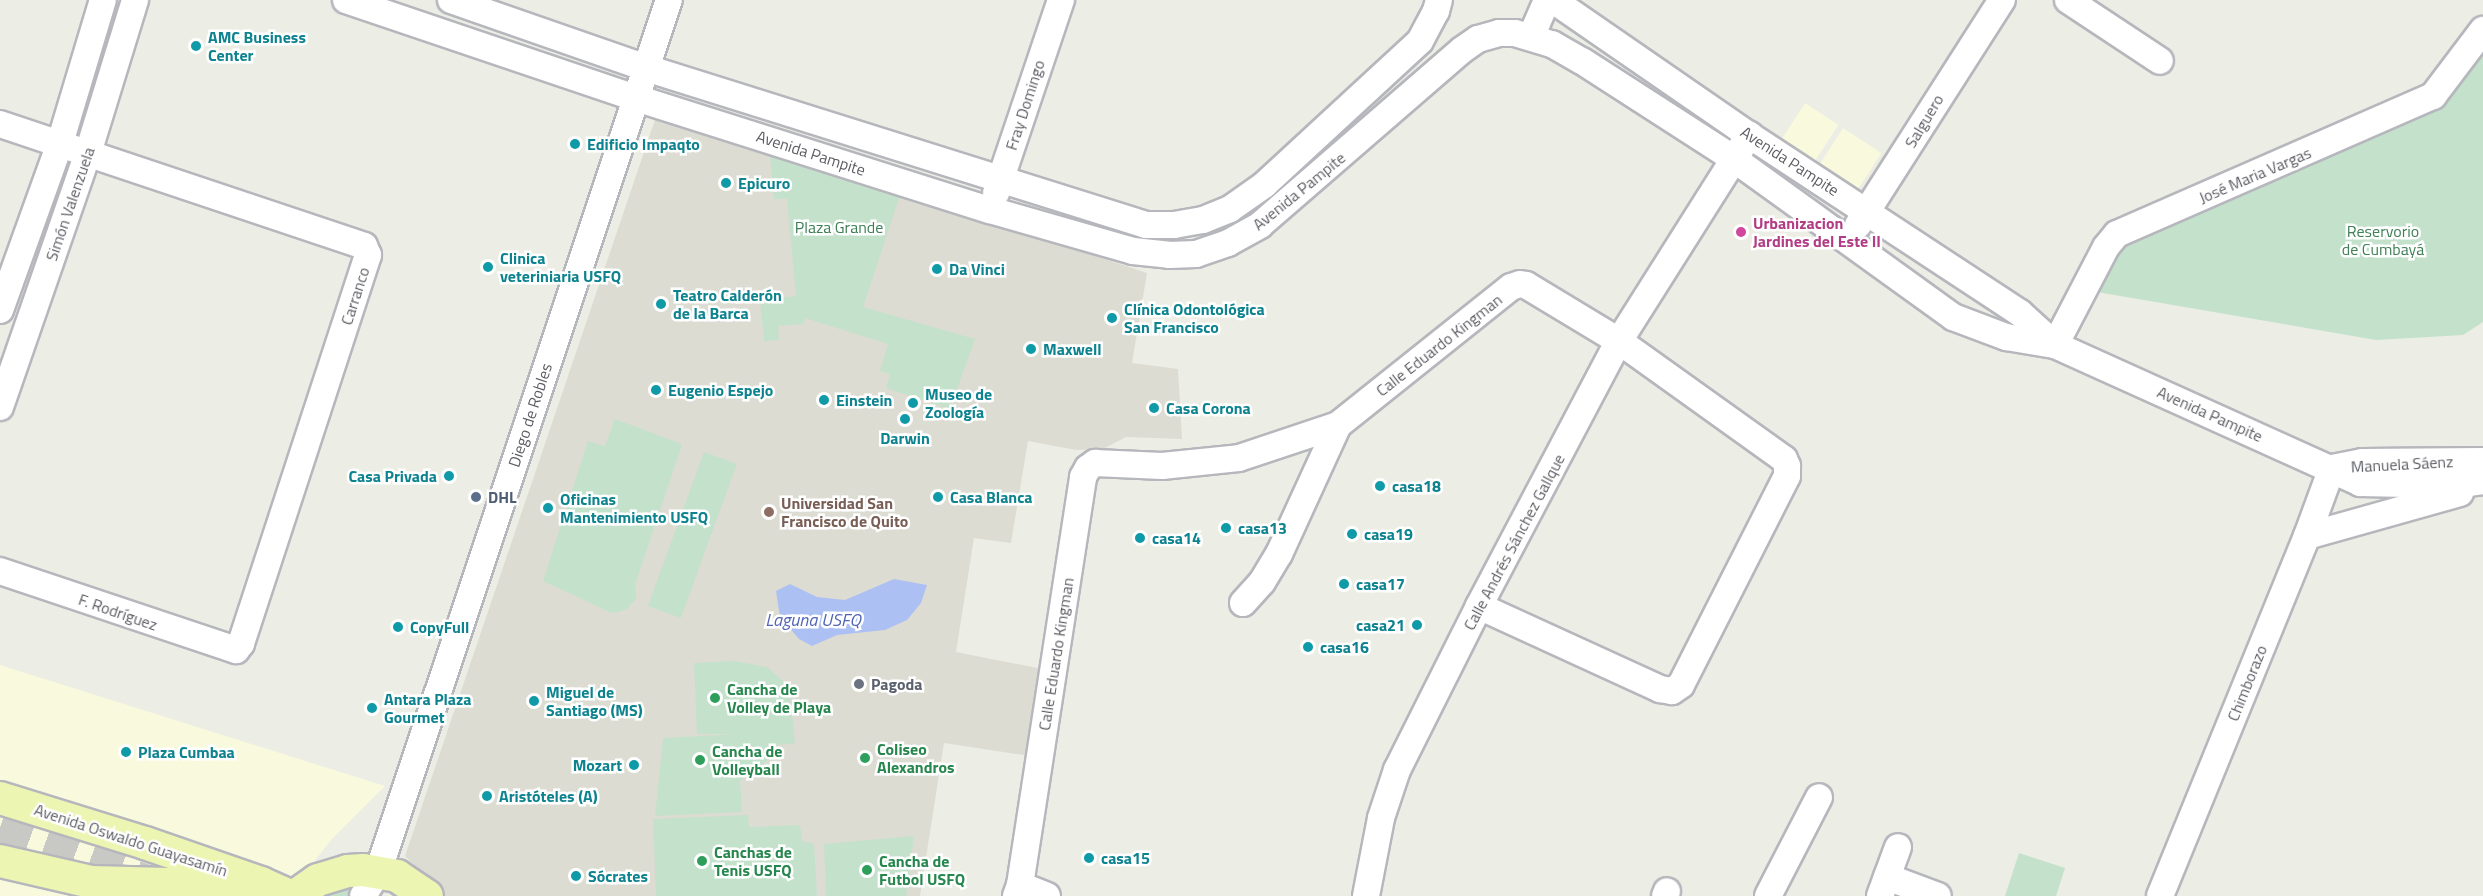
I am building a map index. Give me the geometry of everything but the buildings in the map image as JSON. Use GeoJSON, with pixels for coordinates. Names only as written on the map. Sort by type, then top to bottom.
{"type":"FeatureCollection","features":[{"type":"Feature","properties":{"kind":"main road","name":"Avenida Oswaldo Guayasamín"},"geometry":{"type":"LineString","coordinates":[[0,798],[261,883],[292,896]]}},
{"type":"Feature","properties":{"kind":"main road","name":"Avenida Oswaldo Guayasamín"},"geometry":{"type":"LineString","coordinates":[[0,861],[91,882],[237,888],[261,883]]}},
{"type":"Feature","properties":{"kind":"main road"},"geometry":{"type":"LineString","coordinates":[[292,896],[318,880],[348,871],[371,884],[397,876],[427,896]]}},
{"type":"Feature","properties":{"kind":"main road"},"geometry":{"type":"LineString","coordinates":[[0,880],[56,896]]}},
{"type":"Feature","properties":{"kind":"street","name":"Simón Valenzuela"},"geometry":{"type":"LineString","coordinates":[[0,310],[60,143],[103,0]]}},
{"type":"Feature","properties":{"kind":"street","name":"Simón Valenzuela"},"geometry":{"type":"LineString","coordinates":[[0,407],[88,153],[135,0]]}},
{"type":"Feature","properties":{"kind":"street","name":"Avenida Pampite"},"geometry":{"type":"LineString","coordinates":[[346,0],[636,98],[990,210],[1133,251],[1169,255],[1196,254],[1228,243],[1260,225],[1478,39],[1498,33],[1515,33],[1552,44],[1582,61],[1734,159],[1845,242],[1953,317],[2006,337],[2055,345],[2332,468]]}},
{"type":"Feature","properties":{"kind":"street","name":"Avenida Pampite"},"geometry":{"type":"LineString","coordinates":[[451,0],[646,68],[1001,177],[1146,225],[1174,225],[1203,220],[1230,209],[1264,185],[1420,41],[1436,11],[1439,0]]}},
{"type":"Feature","properties":{"kind":"street","name":"Diego de Robles"},"geometry":{"type":"LineString","coordinates":[[371,884],[669,0]]}},
{"type":"Feature","properties":{"kind":"street","name":"Fray Domingo"},"geometry":{"type":"LineString","coordinates":[[990,210],[1061,0]]}},
{"type":"Feature","properties":{"kind":"street"},"geometry":{"type":"LineString","coordinates":[[1531,37],[1547,0]]}},
{"type":"Feature","properties":{"kind":"street","name":"Avenida Pampite"},"geometry":{"type":"LineString","coordinates":[[1553,0],[1749,135],[2020,313],[2055,345]]}},
{"type":"Feature","properties":{"kind":"street","name":"Salguero"},"geometry":{"type":"LineString","coordinates":[[1845,242],[1868,213],[1959,63],[2001,0]]}},
{"type":"Feature","properties":{"kind":"street"},"geometry":{"type":"LineString","coordinates":[[2068,0],[2160,61]]}},
{"type":"Feature","properties":{"kind":"street","name":"José Maria Vargas"},"geometry":{"type":"LineString","coordinates":[[2055,345],[2106,247],[2117,234],[2433,96],[2483,30]]}},
{"type":"Feature","properties":{"kind":"street"},"geometry":{"type":"LineString","coordinates":[[1393,68],[1416,91]]}},
{"type":"Feature","properties":{"kind":"street"},"geometry":{"type":"LineString","coordinates":[[0,124],[60,143]]}},
{"type":"Feature","properties":{"kind":"street","name":"Calle Andrés Sánchez Gallque"},"geometry":{"type":"LineString","coordinates":[[1366,896],[1389,787],[1479,606],[1619,341],[1749,135]]}},
{"type":"Feature","properties":{"kind":"street","name":"Carranco"},"geometry":{"type":"LineString","coordinates":[[60,143],[364,246],[368,250],[241,644],[236,650]]}},
{"type":"Feature","properties":{"kind":"street"},"geometry":{"type":"LineString","coordinates":[[19,257],[44,280]]}},
{"type":"Feature","properties":{"kind":"street","name":"Calle Eduardo Kingman"},"geometry":{"type":"LineString","coordinates":[[1018,890],[1083,477],[1088,468],[1095,463],[1162,466],[1239,458],[1338,425],[1511,287],[1520,284],[1526,285],[1619,341],[1784,459],[1787,466],[1786,476],[1681,685],[1672,691],[1660,689],[1479,606]]}},
{"type":"Feature","properties":{"kind":"street"},"geometry":{"type":"LineString","coordinates":[[1243,603],[1262,582],[1279,554],[1338,425]]}},
{"type":"Feature","properties":{"kind":"street","name":"Manuela Sáenz"},"geometry":{"type":"LineString","coordinates":[[2332,468],[2362,462],[2483,461]]}},
{"type":"Feature","properties":{"kind":"street","name":"Manuela Sáenz"},"geometry":{"type":"LineString","coordinates":[[2332,468],[2360,483],[2456,485],[2483,481]]}},
{"type":"Feature","properties":{"kind":"street","name":"Chimborazo"},"geometry":{"type":"LineString","coordinates":[[2160,896],[2307,536],[2332,468]]}},
{"type":"Feature","properties":{"kind":"street"},"geometry":{"type":"LineString","coordinates":[[2307,536],[2483,488]]}},
{"type":"Feature","properties":{"kind":"street","name":"F. Rodríguez"},"geometry":{"type":"LineString","coordinates":[[0,571],[236,650]]}},
{"type":"Feature","properties":{"kind":"street"},"geometry":{"type":"LineString","coordinates":[[1768,896],[1819,797]]}},
{"type":"Feature","properties":{"kind":"street"},"geometry":{"type":"LineString","coordinates":[[1898,848],[1883,886],[1938,896]]}},
{"type":"Feature","properties":{"kind":"street"},"geometry":{"type":"LineString","coordinates":[[1018,890],[1047,896]]}},
{"type":"Feature","properties":{"kind":"shaded area"},"geometry":{"type":"Polygon","coordinates":[[[1805,103],[1839,125],[1815,161],[1782,139],[1805,103]]]}},
{"type":"Feature","properties":{"kind":"shaded area","name":"Universidad San Francisco de Quito"},"geometry":{"type":"Polygon","coordinates":[[[658,111],[1147,273],[1132,363],[1178,369],[1182,439],[1126,437],[1103,449],[1076,450],[1028,441],[1011,543],[974,538],[956,652],[1053,671],[1037,757],[944,743],[920,896],[444,896],[405,856],[658,111]]]}},
{"type":"Feature","properties":{"kind":"shaded area"},"geometry":{"type":"Polygon","coordinates":[[[1843,128],[1882,153],[1859,188],[1820,163],[1843,128]]]}},
{"type":"Feature","properties":{"kind":"shaded area"},"geometry":{"type":"Polygon","coordinates":[[[0,665],[385,786],[332,839],[287,896],[0,896],[0,665]]]}},
{"type":"Feature","properties":{"kind":"green space","name":"Reservorio de Cumbayá"},"geometry":{"type":"Polygon","coordinates":[[[2483,52],[2483,322],[2463,335],[2376,340],[2097,292],[2120,241],[2276,179],[2441,107],[2483,52]]]}},
{"type":"Feature","properties":{"kind":"green space","name":"Plaza Grande"},"geometry":{"type":"Polygon","coordinates":[[[770,154],[900,195],[863,307],[975,339],[950,409],[886,388],[890,374],[880,371],[888,344],[805,318],[803,324],[778,326],[779,340],[764,341],[760,300],[796,296],[787,199],[774,199],[770,154]]]}},
{"type":"Feature","properties":{"kind":"green space"},"geometry":{"type":"Polygon","coordinates":[[[615,419],[682,444],[635,585],[636,599],[626,610],[612,613],[543,581],[588,441],[605,446],[615,419]]]}},
{"type":"Feature","properties":{"kind":"green space"},"geometry":{"type":"Polygon","coordinates":[[[704,452],[737,464],[681,618],[648,606],[704,452]]]}},
{"type":"Feature","properties":{"kind":"green space"},"geometry":{"type":"Polygon","coordinates":[[[734,661],[767,667],[789,686],[795,743],[770,746],[772,757],[740,781],[742,812],[655,816],[663,738],[736,734],[697,734],[694,663],[734,661]]]}},
{"type":"Feature","properties":{"kind":"green space","name":"Canchas de Tenis USFQ"},"geometry":{"type":"Polygon","coordinates":[[[748,815],[749,827],[800,825],[802,841],[814,844],[817,896],[656,896],[653,819],[748,815]]]}},
{"type":"Feature","properties":{"kind":"green space","name":"Cancha de Futbol USFQ"},"geometry":{"type":"Polygon","coordinates":[[[914,836],[906,896],[826,896],[824,844],[914,836]]]}},
{"type":"Feature","properties":{"kind":"green space"},"geometry":{"type":"Polygon","coordinates":[[[2019,853],[2065,868],[2056,896],[2005,896],[2019,853]]]}},
{"type":"Feature","properties":{"kind":"green space"},"geometry":{"type":"Polygon","coordinates":[[[368,875],[353,896],[301,896],[368,875]]]}},
{"type":"Feature","properties":{"kind":"water","name":"Laguna USFQ"},"geometry":{"type":"Polygon","coordinates":[[[894,579],[927,585],[921,603],[907,620],[885,630],[837,635],[812,646],[799,639],[780,617],[776,591],[790,584],[817,597],[845,600],[894,579]]]}},
{"type":"Feature","properties":{"kind":"tunnel"},"geometry":{"type":"LineString","coordinates":[[0,827],[150,882]]}},
{"type":"Feature","properties":{"kind":"place","name":"AMC Business Center"},"geometry":{"type":"Point","coordinates":[196,46]}},
{"type":"Feature","properties":{"kind":"place","name":"Edificio Impaqto"},"geometry":{"type":"Point","coordinates":[575,144]}},
{"type":"Feature","properties":{"kind":"place","name":"Epicuro"},"geometry":{"type":"Point","coordinates":[726,183]}},
{"type":"Feature","properties":{"kind":"place","name":"Urbanizacion Jardines del Este II"},"geometry":{"type":"Point","coordinates":[1741,232]}},
{"type":"Feature","properties":{"kind":"place","name":"Clinica veteriniaria USFQ"},"geometry":{"type":"Point","coordinates":[488,267]}},
{"type":"Feature","properties":{"kind":"place","name":"Da Vinci"},"geometry":{"type":"Point","coordinates":[937,269]}},
{"type":"Feature","properties":{"kind":"place","name":"Teatro Calderón de la Barca"},"geometry":{"type":"Point","coordinates":[661,304]}},
{"type":"Feature","properties":{"kind":"place","name":"Clínica Odontológica San Francisco"},"geometry":{"type":"Point","coordinates":[1112,318]}},
{"type":"Feature","properties":{"kind":"place","name":"Maxwell"},"geometry":{"type":"Point","coordinates":[1031,349]}},
{"type":"Feature","properties":{"kind":"place","name":"Eugenio Espejo"},"geometry":{"type":"Point","coordinates":[656,390]}},
{"type":"Feature","properties":{"kind":"place","name":"Einstein"},"geometry":{"type":"Point","coordinates":[824,400]}},
{"type":"Feature","properties":{"kind":"place","name":"Museo de Zoología"},"geometry":{"type":"Point","coordinates":[913,403]}},
{"type":"Feature","properties":{"kind":"place","name":"Casa Corona"},"geometry":{"type":"Point","coordinates":[1154,408]}},
{"type":"Feature","properties":{"kind":"place","name":"Darwin"},"geometry":{"type":"Point","coordinates":[905,419]}},
{"type":"Feature","properties":{"kind":"place","name":"Casa Privada"},"geometry":{"type":"Point","coordinates":[449,476]}},
{"type":"Feature","properties":{"kind":"place","name":"casa18"},"geometry":{"type":"Point","coordinates":[1380,486]}},
{"type":"Feature","properties":{"kind":"place","name":"DHL"},"geometry":{"type":"Point","coordinates":[476,497]}},
{"type":"Feature","properties":{"kind":"place","name":"Casa Blanca"},"geometry":{"type":"Point","coordinates":[938,497]}},
{"type":"Feature","properties":{"kind":"place","name":"Oficinas Mantenimiento USFQ"},"geometry":{"type":"Point","coordinates":[548,508]}},
{"type":"Feature","properties":{"kind":"place","name":"Universidad San Francisco de Quito"},"geometry":{"type":"Point","coordinates":[769,512]}},
{"type":"Feature","properties":{"kind":"place","name":"casa13"},"geometry":{"type":"Point","coordinates":[1226,528]}},
{"type":"Feature","properties":{"kind":"place","name":"casa19"},"geometry":{"type":"Point","coordinates":[1352,534]}},
{"type":"Feature","properties":{"kind":"place","name":"casa14"},"geometry":{"type":"Point","coordinates":[1140,538]}},
{"type":"Feature","properties":{"kind":"place","name":"casa17"},"geometry":{"type":"Point","coordinates":[1344,584]}},
{"type":"Feature","properties":{"kind":"place","name":"casa21"},"geometry":{"type":"Point","coordinates":[1417,625]}},
{"type":"Feature","properties":{"kind":"place","name":"CopyFull"},"geometry":{"type":"Point","coordinates":[398,627]}},
{"type":"Feature","properties":{"kind":"place","name":"casa16"},"geometry":{"type":"Point","coordinates":[1308,647]}},
{"type":"Feature","properties":{"kind":"place","name":"Pagoda"},"geometry":{"type":"Point","coordinates":[859,684]}},
{"type":"Feature","properties":{"kind":"place","name":"Cancha de Volley de Playa"},"geometry":{"type":"Point","coordinates":[715,698]}},
{"type":"Feature","properties":{"kind":"place","name":"Miguel de Santiago (MS)"},"geometry":{"type":"Point","coordinates":[534,701]}},
{"type":"Feature","properties":{"kind":"place","name":"Antara Plaza Gourmet"},"geometry":{"type":"Point","coordinates":[372,708]}},
{"type":"Feature","properties":{"kind":"place","name":"Plaza Cumbaa"},"geometry":{"type":"Point","coordinates":[126,752]}},
{"type":"Feature","properties":{"kind":"place","name":"Coliseo Alexandros"},"geometry":{"type":"Point","coordinates":[865,758]}},
{"type":"Feature","properties":{"kind":"place","name":"Cancha de Volleyball"},"geometry":{"type":"Point","coordinates":[700,760]}},
{"type":"Feature","properties":{"kind":"place","name":"Mozart"},"geometry":{"type":"Point","coordinates":[634,765]}},
{"type":"Feature","properties":{"kind":"place","name":"Aristóteles (A)"},"geometry":{"type":"Point","coordinates":[487,796]}},
{"type":"Feature","properties":{"kind":"place","name":"casa15"},"geometry":{"type":"Point","coordinates":[1089,858]}},
{"type":"Feature","properties":{"kind":"place","name":"Canchas de Tenis USFQ"},"geometry":{"type":"Point","coordinates":[702,861]}},
{"type":"Feature","properties":{"kind":"place","name":"Cancha de Futbol USFQ"},"geometry":{"type":"Point","coordinates":[867,870]}},
{"type":"Feature","properties":{"kind":"place","name":"Sócrates"},"geometry":{"type":"Point","coordinates":[576,876]}}]}
